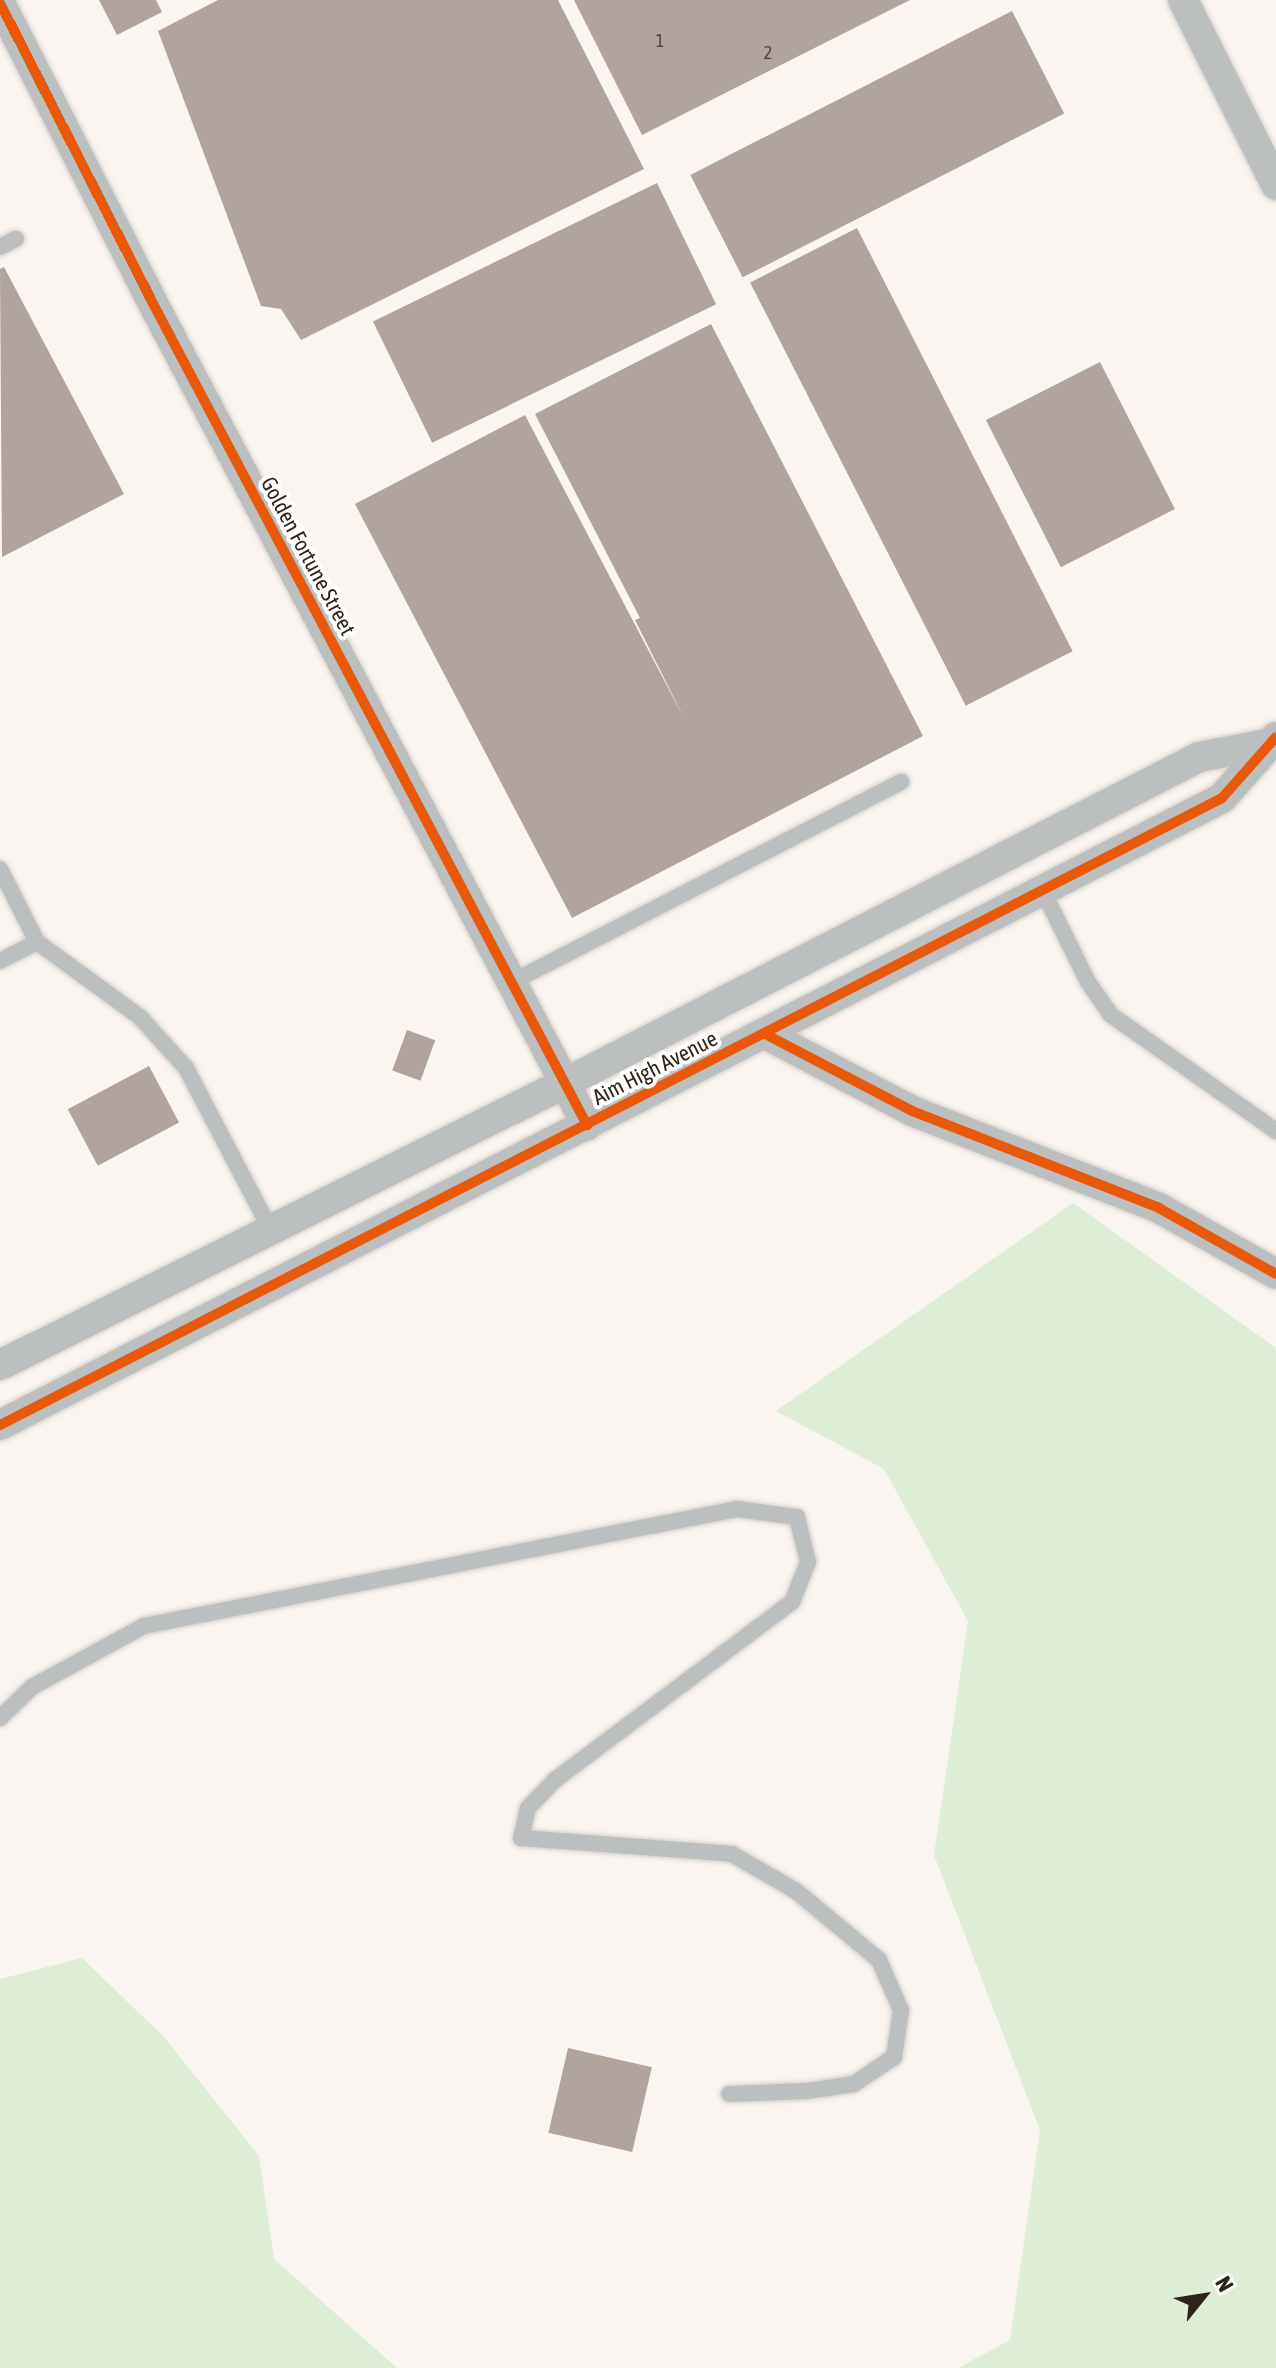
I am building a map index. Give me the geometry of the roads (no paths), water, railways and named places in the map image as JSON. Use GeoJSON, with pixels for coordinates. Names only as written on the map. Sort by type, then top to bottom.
{"type":"FeatureCollection","features":[{"type":"Feature","properties":{"kind":"street"},"geometry":{"type":"LineString","coordinates":[[1183,0],[1276,185]]}},
{"type":"Feature","properties":{"kind":"street","name":"Golden Fortune Street"},"geometry":{"type":"LineString","coordinates":[[0,3],[510,983],[587,1125]]}},
{"type":"Feature","properties":{"kind":"street","name":"Aim High Avenue"},"geometry":{"type":"LineString","coordinates":[[0,1425],[1222,798],[1272,740]]}},
{"type":"Feature","properties":{"kind":"street","name":"Aim High Avenue"},"geometry":{"type":"LineString","coordinates":[[0,1365],[269,1227],[565,1083],[1199,757],[1272,740]]}},
{"type":"Feature","properties":{"kind":"street"},"geometry":{"type":"LineString","coordinates":[[765,1034],[912,1111],[1159,1208],[1276,1274]]}},
{"type":"Feature","properties":{"kind":"lane"},"geometry":{"type":"LineString","coordinates":[[0,247],[16,239]]}},
{"type":"Feature","properties":{"kind":"lane"},"geometry":{"type":"LineString","coordinates":[[510,983],[901,782]]}},
{"type":"Feature","properties":{"kind":"lane"},"geometry":{"type":"LineString","coordinates":[[0,869],[37,942],[140,1017],[186,1068],[269,1227]]}},
{"type":"Feature","properties":{"kind":"lane"},"geometry":{"type":"LineString","coordinates":[[1043,891],[1088,982],[1111,1015],[1276,1131]]}},
{"type":"Feature","properties":{"kind":"lane"},"geometry":{"type":"LineString","coordinates":[[0,961],[37,942]]}},
{"type":"Feature","properties":{"kind":"lane"},"geometry":{"type":"LineString","coordinates":[[0,1718],[32,1687],[144,1626],[737,1509],[797,1517],[808,1562],[792,1602],[556,1779],[528,1808],[521,1838],[732,1854],[796,1891],[879,1960],[901,2010],[894,2057],[854,2084],[807,2091],[729,2094]]}}]}
